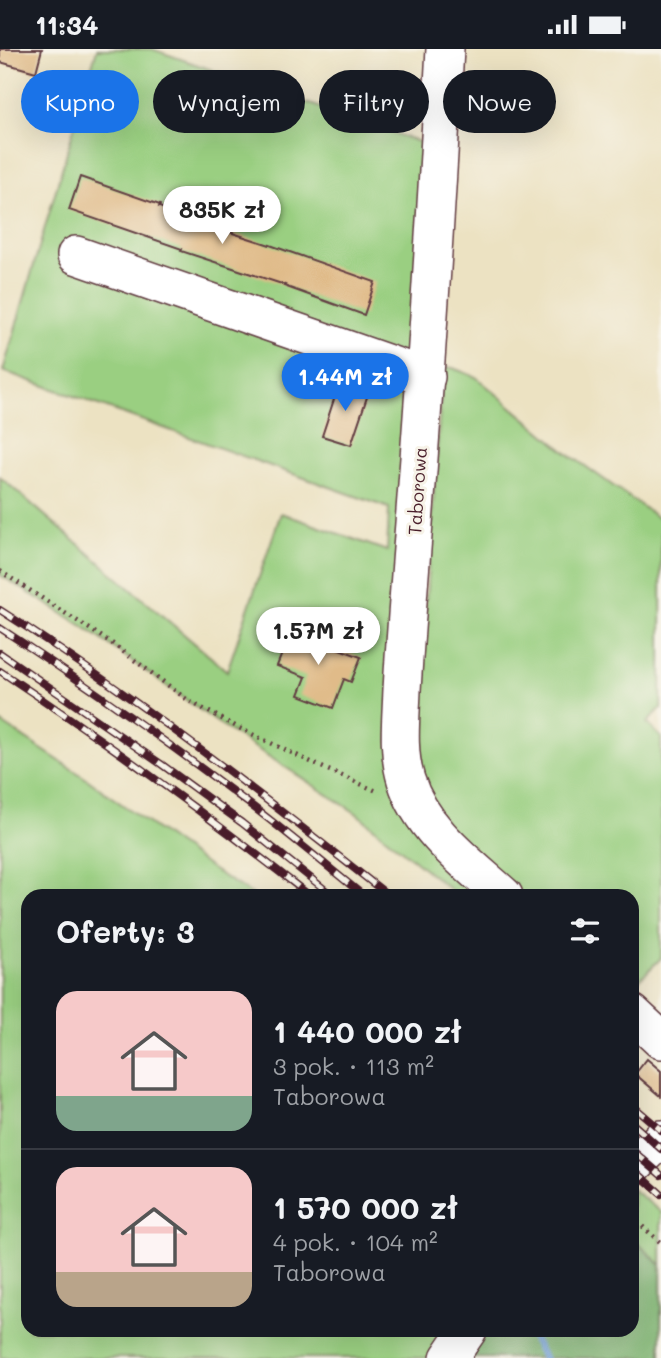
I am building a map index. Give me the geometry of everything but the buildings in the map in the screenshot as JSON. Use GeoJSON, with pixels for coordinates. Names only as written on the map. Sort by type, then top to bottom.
{"type":"FeatureCollection","features":[{"type":"Feature","properties":{"kind":"street","name":"Taborowa"},"geometry":{"type":"LineString","coordinates":[[445,49],[400,739],[405,778],[421,810],[450,847],[496,889]]}},
{"type":"Feature","properties":{"kind":"street"},"geometry":{"type":"LineString","coordinates":[[76,255],[425,377]]}},
{"type":"Feature","properties":{"kind":"street"},"geometry":{"type":"LineString","coordinates":[[639,1020],[661,1040]]}},
{"type":"Feature","properties":{"kind":"street"},"geometry":{"type":"LineString","coordinates":[[639,1160],[661,1139]]}},
{"type":"Feature","properties":{"kind":"street"},"geometry":{"type":"LineString","coordinates":[[449,1358],[463,1337]]}},
{"type":"Feature","properties":{"kind":"path"},"geometry":{"type":"LineString","coordinates":[[0,571],[113,644],[189,701],[328,770],[421,810]]}},
{"type":"Feature","properties":{"kind":"path"},"geometry":{"type":"LineString","coordinates":[[639,1223],[661,1243]]}},
{"type":"Feature","properties":{"kind":"green space"},"geometry":{"type":"Polygon","coordinates":[[[97,49],[152,49],[212,70],[153,70],[153,133],[305,133],[305,102],[319,107],[319,133],[393,133],[425,144],[389,743],[484,889],[449,889],[356,813],[225,728],[83,626],[0,575],[0,477],[227,671],[281,513],[387,551],[389,508],[3,371],[72,133],[139,133],[139,70],[91,70],[97,49]]]}},
{"type":"Feature","properties":{"kind":"green space"},"geometry":{"type":"Polygon","coordinates":[[[443,367],[476,377],[567,453],[661,520],[661,708],[647,723],[661,737],[661,958],[639,980],[639,889],[508,889],[448,833],[414,764],[443,367]]]}},
{"type":"Feature","properties":{"kind":"green space"},"geometry":{"type":"Polygon","coordinates":[[[0,722],[81,775],[243,889],[21,889],[21,1337],[447,1337],[435,1358],[0,1358],[0,722]]]}},
{"type":"Feature","properties":{"kind":"green space"},"geometry":{"type":"Polygon","coordinates":[[[639,1195],[661,1212],[661,1265],[639,1245],[639,1195]]]}},
{"type":"Feature","properties":{"kind":"green space"},"geometry":{"type":"Polygon","coordinates":[[[639,1245],[661,1265],[661,1358],[463,1358],[476,1337],[639,1337],[639,1245]]]}},
{"type":"Feature","properties":{"kind":"waterway"},"geometry":{"type":"LineString","coordinates":[[532,1337],[544,1358]]}},
{"type":"Feature","properties":{"kind":"railway"},"geometry":{"type":"LineString","coordinates":[[0,610],[150,712],[380,889]]}},
{"type":"Feature","properties":{"kind":"railway"},"geometry":{"type":"LineString","coordinates":[[0,628],[190,760],[355,889]]}},
{"type":"Feature","properties":{"kind":"railway"},"geometry":{"type":"LineString","coordinates":[[0,653],[161,764],[242,823],[324,889]]}},
{"type":"Feature","properties":{"kind":"railway"},"geometry":{"type":"LineString","coordinates":[[0,671],[158,781],[301,889]]}},
{"type":"Feature","properties":{"kind":"railway"},"geometry":{"type":"LineString","coordinates":[[639,1111],[661,1130]]}},
{"type":"Feature","properties":{"kind":"railway"},"geometry":{"type":"LineString","coordinates":[[639,1129],[661,1149]]}},
{"type":"Feature","properties":{"kind":"railway"},"geometry":{"type":"LineString","coordinates":[[639,1156],[661,1175]]}},
{"type":"Feature","properties":{"kind":"railway"},"geometry":{"type":"LineString","coordinates":[[639,1174],[661,1194]]}}]}
